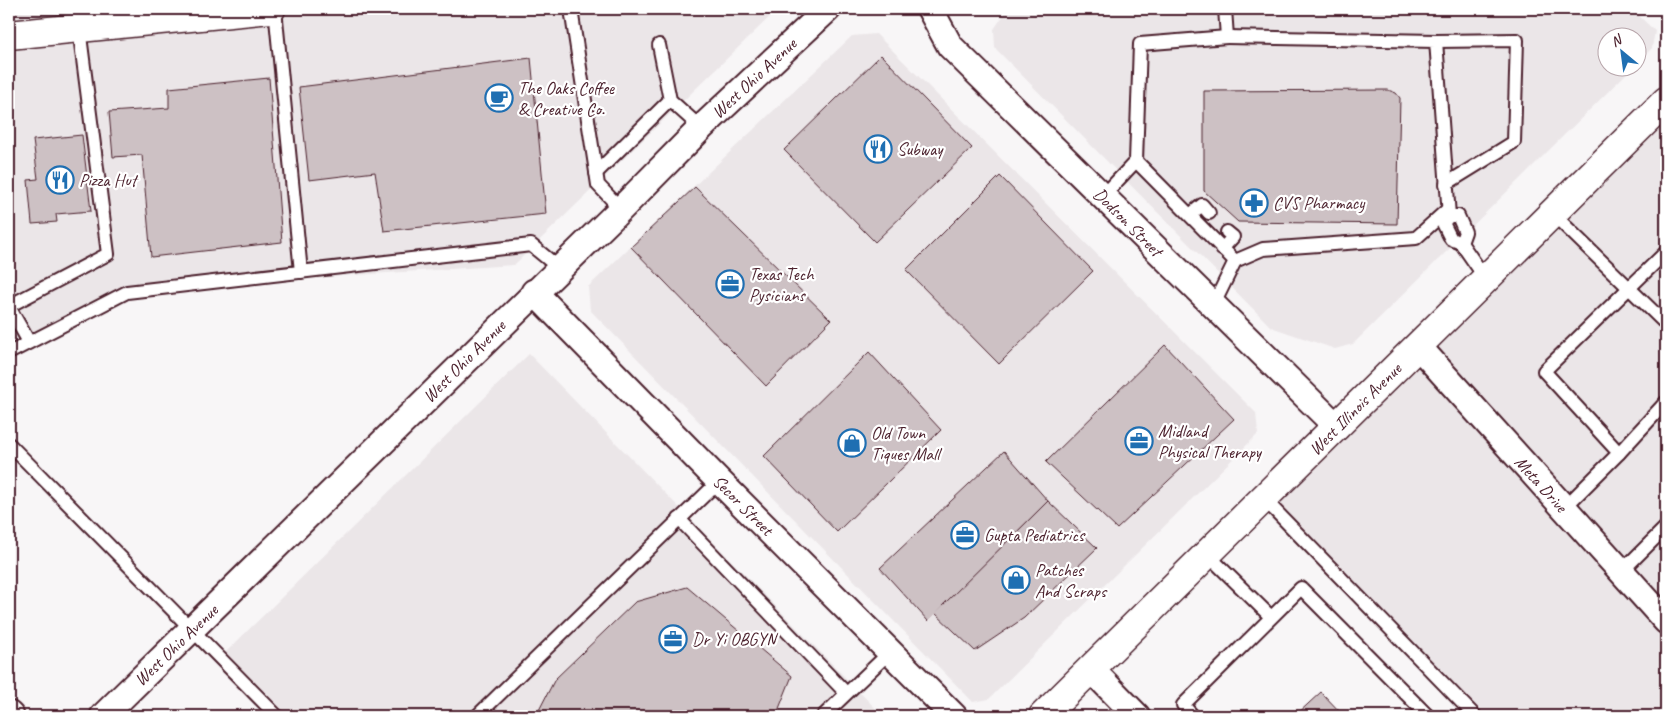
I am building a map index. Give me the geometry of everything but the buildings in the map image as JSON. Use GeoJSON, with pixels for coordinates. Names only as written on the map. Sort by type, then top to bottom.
{"type":"FeatureCollection","features":[{"type":"Feature","properties":{"kind":"main road"},"geometry":{"type":"LineString","coordinates":[[9,35],[273,9]]}},
{"type":"Feature","properties":{"kind":"main road","name":"West Illinois Avenue"},"geometry":{"type":"LineString","coordinates":[[1044,716],[1666,101]]}},
{"type":"Feature","properties":{"kind":"street","name":"West Ohio Avenue"},"geometry":{"type":"LineString","coordinates":[[103,716],[534,292],[621,209],[701,128],[828,9]]}},
{"type":"Feature","properties":{"kind":"street","name":"Dodson Street"},"geometry":{"type":"LineString","coordinates":[[930,9],[950,46],[1337,427]]}},
{"type":"Feature","properties":{"kind":"street","name":"Secor Street"},"geometry":{"type":"LineString","coordinates":[[534,292],[719,481],[954,716]]}},
{"type":"Feature","properties":{"kind":"street","name":"Meta Drive"},"geometry":{"type":"LineString","coordinates":[[1418,346],[1666,621]]}},
{"type":"Feature","properties":{"kind":"street"},"geometry":{"type":"LineString","coordinates":[[1091,670],[1137,716]]}},
{"type":"Feature","properties":{"kind":"lane"},"geometry":{"type":"LineString","coordinates":[[273,9],[301,272]]}},
{"type":"Feature","properties":{"kind":"lane"},"geometry":{"type":"LineString","coordinates":[[571,9],[598,185],[621,209]]}},
{"type":"Feature","properties":{"kind":"lane"},"geometry":{"type":"LineString","coordinates":[[1225,9],[1227,37]]}},
{"type":"Feature","properties":{"kind":"lane"},"geometry":{"type":"LineString","coordinates":[[29,342],[9,306],[108,254],[79,28]]}},
{"type":"Feature","properties":{"kind":"lane"},"geometry":{"type":"LineString","coordinates":[[1103,196],[1136,161],[1140,44],[1227,37],[1517,40],[1514,142],[1446,184]]}},
{"type":"Feature","properties":{"kind":"lane"},"geometry":{"type":"LineString","coordinates":[[1436,40],[1448,213],[1443,224],[1451,239],[1462,244],[1486,279]]}},
{"type":"Feature","properties":{"kind":"lane"},"geometry":{"type":"LineString","coordinates":[[659,46],[670,100],[701,128]]}},
{"type":"Feature","properties":{"kind":"lane"},"geometry":{"type":"LineString","coordinates":[[596,173],[670,100]]}},
{"type":"Feature","properties":{"kind":"lane"},"geometry":{"type":"LineString","coordinates":[[1136,161],[1235,262]]}},
{"type":"Feature","properties":{"kind":"lane"},"geometry":{"type":"LineString","coordinates":[[1190,215],[1202,205],[1209,213]]}},
{"type":"Feature","properties":{"kind":"lane"},"geometry":{"type":"LineString","coordinates":[[1213,306],[1235,262],[1263,249],[1416,238],[1448,213]]}},
{"type":"Feature","properties":{"kind":"lane"},"geometry":{"type":"LineString","coordinates":[[1552,213],[1666,324]]}},
{"type":"Feature","properties":{"kind":"lane"},"geometry":{"type":"LineString","coordinates":[[1222,249],[1233,238],[1227,232]]}},
{"type":"Feature","properties":{"kind":"lane"},"geometry":{"type":"LineString","coordinates":[[9,353],[127,292],[531,245],[559,268]]}},
{"type":"Feature","properties":{"kind":"lane"},"geometry":{"type":"LineString","coordinates":[[1619,453],[1544,372],[1666,252]]}},
{"type":"Feature","properties":{"kind":"lane"},"geometry":{"type":"LineString","coordinates":[[1564,508],[1666,402]]}},
{"type":"Feature","properties":{"kind":"lane"},"geometry":{"type":"LineString","coordinates":[[9,444],[278,716]]}},
{"type":"Feature","properties":{"kind":"lane"},"geometry":{"type":"LineString","coordinates":[[477,716],[719,481]]}},
{"type":"Feature","properties":{"kind":"lane"},"geometry":{"type":"LineString","coordinates":[[1264,499],[1475,716]]}},
{"type":"Feature","properties":{"kind":"lane"},"geometry":{"type":"LineString","coordinates":[[679,519],[846,693]]}},
{"type":"Feature","properties":{"kind":"lane"},"geometry":{"type":"LineString","coordinates":[[1621,572],[1666,527]]}},
{"type":"Feature","properties":{"kind":"lane"},"geometry":{"type":"LineString","coordinates":[[1208,555],[1272,618]]}},
{"type":"Feature","properties":{"kind":"lane"},"geometry":{"type":"LineString","coordinates":[[1193,716],[1183,705],[1301,588],[1428,716]]}},
{"type":"Feature","properties":{"kind":"lane"},"geometry":{"type":"LineString","coordinates":[[826,715],[846,693],[890,652]]}},
{"type":"Feature","properties":{"kind":"shaded area"},"geometry":{"type":"Polygon","coordinates":[[[9,9],[778,9],[514,265],[134,289],[9,359],[9,9]]]}},
{"type":"Feature","properties":{"kind":"shaded area"},"geometry":{"type":"Polygon","coordinates":[[[1008,9],[1605,9],[1637,14],[1655,31],[1652,48],[1648,52],[1648,28],[1598,28],[1598,78],[1622,78],[1353,344],[1335,349],[1271,327],[995,48],[994,29],[1008,9]]]}},
{"type":"Feature","properties":{"kind":"shaded area"},"geometry":{"type":"Polygon","coordinates":[[[876,34],[1256,413],[1258,434],[989,699],[973,702],[590,310],[588,287],[852,36],[876,34]]]}},
{"type":"Feature","properties":{"kind":"shaded area"},"geometry":{"type":"Polygon","coordinates":[[[1666,102],[1666,716],[1469,716],[1261,503],[1666,102]]]}},
{"type":"Feature","properties":{"kind":"shaded area"},"geometry":{"type":"Polygon","coordinates":[[[529,354],[883,716],[287,716],[225,653],[529,354]]]}},
{"type":"Feature","properties":{"kind":"place","name":"The Oaks Coffee & Creative Co."},"geometry":{"type":"Point","coordinates":[499,98]}},
{"type":"Feature","properties":{"kind":"place","name":"Subway"},"geometry":{"type":"Point","coordinates":[878,149]}},
{"type":"Feature","properties":{"kind":"place","name":"Pizza Hut"},"geometry":{"type":"Point","coordinates":[60,180]}},
{"type":"Feature","properties":{"kind":"place","name":"CVS Pharmacy"},"geometry":{"type":"Point","coordinates":[1254,203]}},
{"type":"Feature","properties":{"kind":"place","name":"Texas Tech Pysicians"},"geometry":{"type":"Point","coordinates":[730,284]}},
{"type":"Feature","properties":{"kind":"place","name":"Midland Physical Therapy"},"geometry":{"type":"Point","coordinates":[1139,441]}},
{"type":"Feature","properties":{"kind":"place","name":"Old Town Tiques Mall"},"geometry":{"type":"Point","coordinates":[852,443]}},
{"type":"Feature","properties":{"kind":"place","name":"Gupta Pediatrics"},"geometry":{"type":"Point","coordinates":[965,535]}},
{"type":"Feature","properties":{"kind":"place","name":"Patches And Scraps"},"geometry":{"type":"Point","coordinates":[1016,580]}},
{"type":"Feature","properties":{"kind":"place","name":"Dr Yi OBGYN"},"geometry":{"type":"Point","coordinates":[673,639]}}]}
